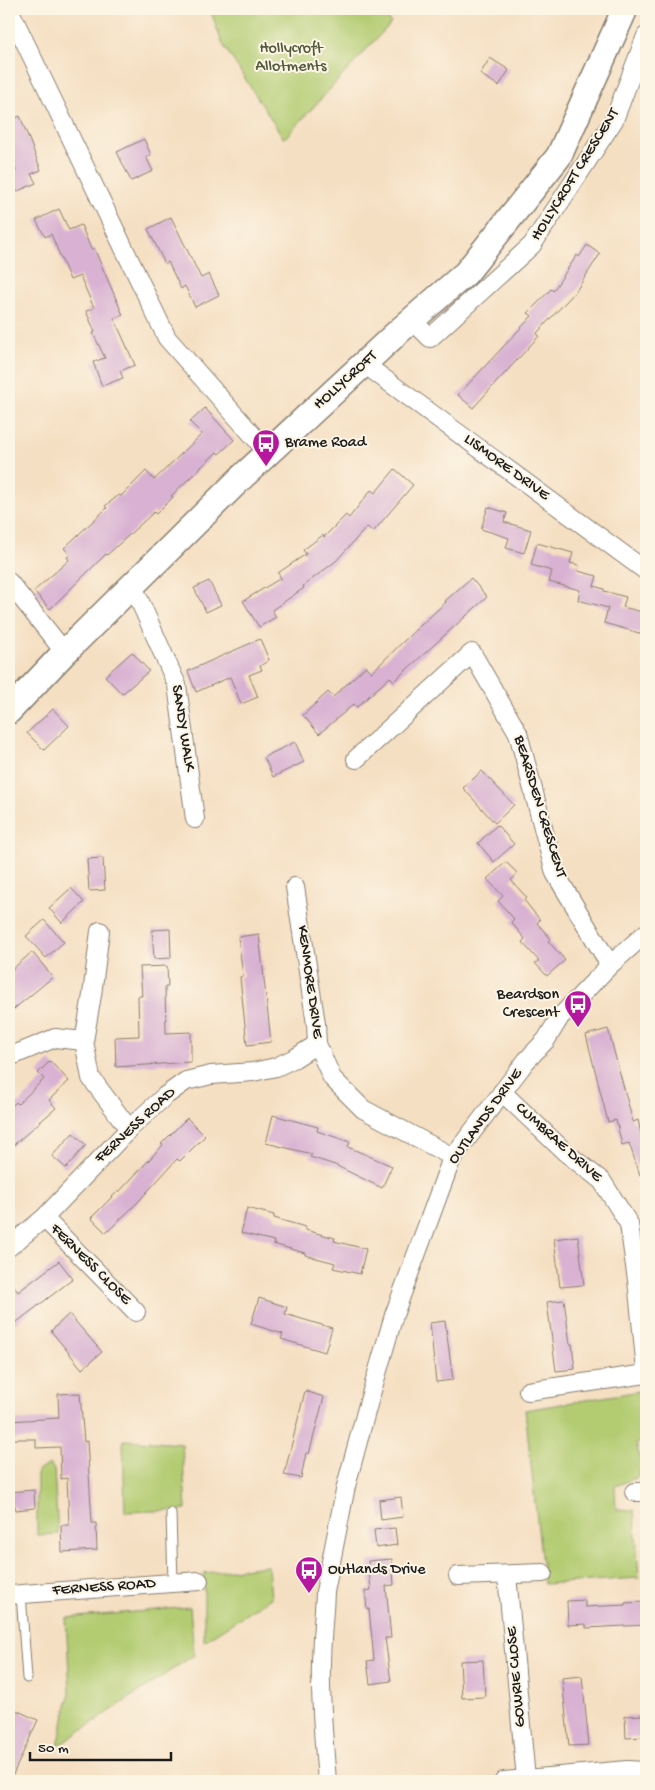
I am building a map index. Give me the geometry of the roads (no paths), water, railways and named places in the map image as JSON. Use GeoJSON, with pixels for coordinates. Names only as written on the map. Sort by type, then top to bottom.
{"type":"FeatureCollection","features":[{"type":"Feature","properties":{"kind":"street"},"geometry":{"type":"LineString","coordinates":[[9,9],[167,338],[257,440],[267,454]]}},
{"type":"Feature","properties":{"kind":"street","name":"HOLLYCROFT"},"geometry":{"type":"LineString","coordinates":[[9,711],[66,651],[267,454],[412,320],[466,273],[559,156],[625,9]]}},
{"type":"Feature","properties":{"kind":"street","name":"HOLLYCROFT CRESCENT"},"geometry":{"type":"LineString","coordinates":[[412,320],[430,338],[532,245],[614,120],[646,36]]}},
{"type":"Feature","properties":{"kind":"street","name":"LISMORE DRIVE"},"geometry":{"type":"LineString","coordinates":[[366,364],[646,571]]}},
{"type":"Feature","properties":{"kind":"street"},"geometry":{"type":"LineString","coordinates":[[9,582],[58,644],[66,651]]}},
{"type":"Feature","properties":{"kind":"street","name":"SANDY WALK"},"geometry":{"type":"LineString","coordinates":[[130,588],[137,595],[177,685],[195,819]]}},
{"type":"Feature","properties":{"kind":"street","name":"BEARSDEN CRESCENT"},"geometry":{"type":"LineString","coordinates":[[356,759],[472,653],[518,733],[555,873],[610,965]]}},
{"type":"Feature","properties":{"kind":"street","name":"KENMORE DRIVE"},"geometry":{"type":"LineString","coordinates":[[295,887],[316,1024],[317,1044],[332,1078],[363,1109],[453,1156]]}},
{"type":"Feature","properties":{"kind":"street"},"geometry":{"type":"LineString","coordinates":[[100,931],[84,1041],[91,1078],[129,1129]]}},
{"type":"Feature","properties":{"kind":"street","name":"OUTLANDS DRIVE"},"geometry":{"type":"LineString","coordinates":[[328,1781],[323,1732],[321,1668],[324,1605],[345,1490],[394,1315],[453,1156],[526,1061],[546,1040],[560,1017],[610,965],[646,933]]}},
{"type":"Feature","properties":{"kind":"street"},"geometry":{"type":"LineString","coordinates":[[9,1058],[55,1038],[84,1041]]}},
{"type":"Feature","properties":{"kind":"street","name":"FERNESS ROAD"},"geometry":{"type":"LineString","coordinates":[[9,1246],[44,1218],[129,1129],[165,1096],[186,1081],[211,1075],[253,1072],[276,1067],[317,1044]]}},
{"type":"Feature","properties":{"kind":"street","name":"CUMBRAE DRIVE"},"geometry":{"type":"LineString","coordinates":[[502,1092],[565,1152],[602,1181],[629,1224],[638,1280],[646,1370]]}},
{"type":"Feature","properties":{"kind":"street","name":"FERNESS CLOSE"},"geometry":{"type":"LineString","coordinates":[[44,1218],[136,1312]]}},
{"type":"Feature","properties":{"kind":"street"},"geometry":{"type":"LineString","coordinates":[[528,1391],[646,1374]]}},
{"type":"Feature","properties":{"kind":"street"},"geometry":{"type":"LineString","coordinates":[[458,1576],[543,1574]]}},
{"type":"Feature","properties":{"kind":"street","name":"GOWRIE CLOSE"},"geometry":{"type":"LineString","coordinates":[[507,1575],[526,1779]]}},
{"type":"Feature","properties":{"kind":"street","name":"FERNESS ROAD"},"geometry":{"type":"LineString","coordinates":[[15,1594],[199,1581]]}},
{"type":"Feature","properties":{"kind":"street"},"geometry":{"type":"LineString","coordinates":[[504,1781],[627,1770],[646,1771]]}},
{"type":"Feature","properties":{"kind":"lane"},"geometry":{"type":"LineString","coordinates":[[171,1513],[173,1583]]}},
{"type":"Feature","properties":{"kind":"lane"},"geometry":{"type":"LineString","coordinates":[[15,1594],[27,1678]]}},
{"type":"Feature","properties":{"kind":"place","name":"Brame Road"},"geometry":{"type":"Point","coordinates":[266,467]}},
{"type":"Feature","properties":{"kind":"place","name":"Beardson Crescent"},"geometry":{"type":"Point","coordinates":[578,1028]}},
{"type":"Feature","properties":{"kind":"place","name":"Outlands Drive"},"geometry":{"type":"Point","coordinates":[309,1594]}},
{"type":"Feature","properties":{"kind":"park label","name":"Hollycroft Allotments"},"geometry":{"type":"Point","coordinates":[291,58]}}]}
